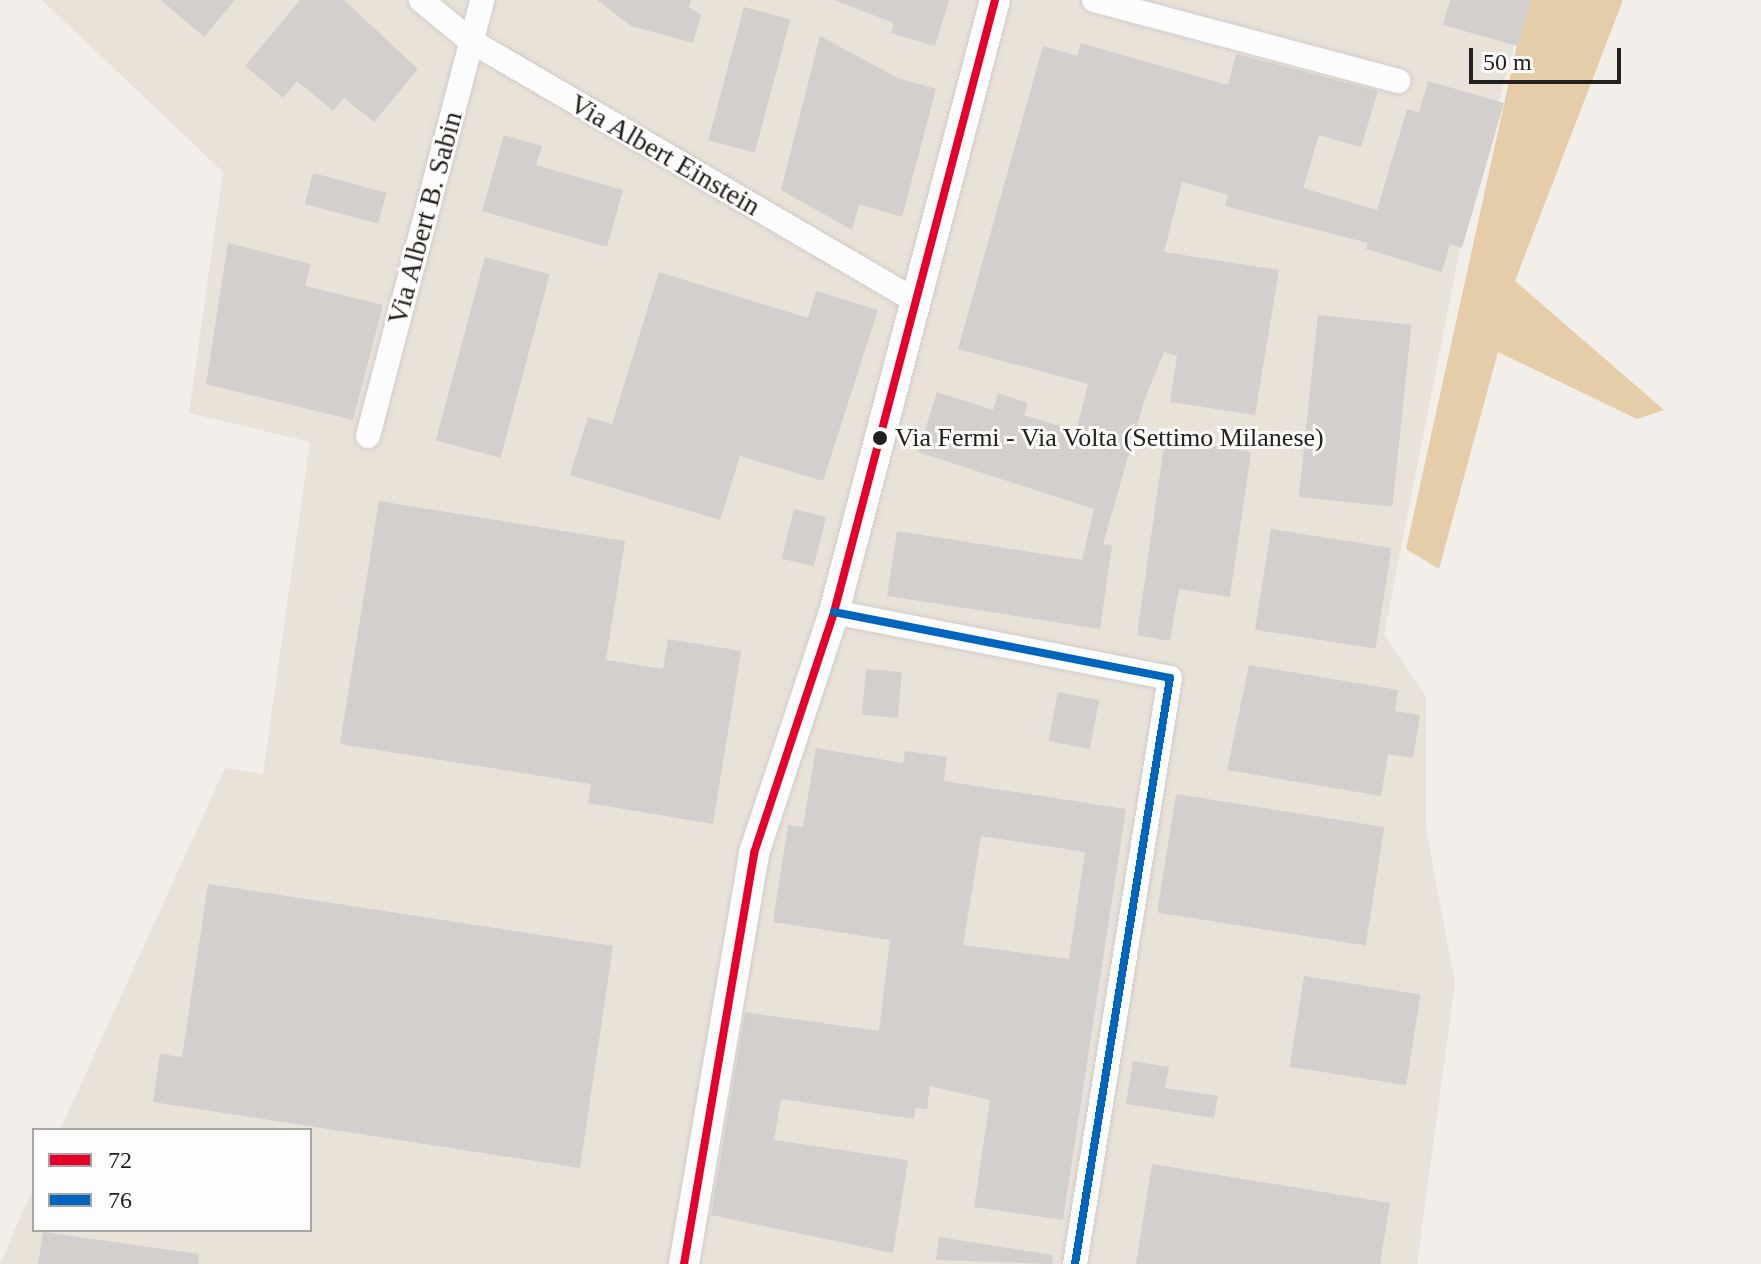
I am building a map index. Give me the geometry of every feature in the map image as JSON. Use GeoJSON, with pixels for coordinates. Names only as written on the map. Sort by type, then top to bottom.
{"type":"FeatureCollection","features":[{"type":"Feature","properties":{"kind":"street","name":"Via Albert Einstein"},"geometry":{"type":"LineString","coordinates":[[421,0],[471,41],[916,301]]}},
{"type":"Feature","properties":{"kind":"street","name":"Via Albert B. Sabin"},"geometry":{"type":"LineString","coordinates":[[368,436],[482,0]]}},
{"type":"Feature","properties":{"kind":"street"},"geometry":{"type":"LineString","coordinates":[[684,1264],[754,853],[834,612],[995,0]]}},
{"type":"Feature","properties":{"kind":"street"},"geometry":{"type":"LineString","coordinates":[[1094,0],[1398,81]]}},
{"type":"Feature","properties":{"kind":"street"},"geometry":{"type":"LineString","coordinates":[[834,612],[1170,678],[1075,1264]]}},
{"type":"Feature","properties":{"kind":"shaded area"},"geometry":{"type":"Polygon","coordinates":[[[42,0],[1527,0],[1467,213],[1384,635],[1426,696],[1426,829],[1455,983],[1417,1264],[0,1264],[32,1191],[32,1232],[312,1232],[312,1128],[61,1128],[225,768],[263,774],[310,442],[189,413],[223,172],[42,0]]]}},
{"type":"Feature","properties":{"kind":"shaded area"},"geometry":{"type":"Polygon","coordinates":[[[1527,0],[1623,0],[1515,281],[1664,410],[1637,419],[1498,352],[1439,569],[1406,549],[1527,0]]]}},
{"type":"Feature","properties":{"kind":"building"},"geometry":{"type":"Polygon","coordinates":[[[161,0],[235,0],[204,37],[161,0]]]}},
{"type":"Feature","properties":{"kind":"building"},"geometry":{"type":"Polygon","coordinates":[[[300,0],[344,0],[418,69],[374,122],[344,98],[333,111],[297,81],[283,98],[245,66],[300,0]]]}},
{"type":"Feature","properties":{"kind":"building"},"geometry":{"type":"Polygon","coordinates":[[[597,0],[691,0],[689,7],[701,15],[693,43],[631,26],[597,0]]]}},
{"type":"Feature","properties":{"kind":"building"},"geometry":{"type":"Polygon","coordinates":[[[834,0],[949,0],[935,46],[891,33],[894,23],[834,0]]]}},
{"type":"Feature","properties":{"kind":"building"},"geometry":{"type":"Polygon","coordinates":[[[1450,0],[1531,0],[1518,46],[1443,25],[1450,0]]]}},
{"type":"Feature","properties":{"kind":"building"},"geometry":{"type":"Polygon","coordinates":[[[744,7],[790,19],[755,153],[708,140],[744,7]]]}},
{"type":"Feature","properties":{"kind":"building"},"geometry":{"type":"Polygon","coordinates":[[[820,36],[898,78],[936,89],[902,217],[859,204],[852,230],[781,190],[820,36]]]}},
{"type":"Feature","properties":{"kind":"building"},"geometry":{"type":"Polygon","coordinates":[[[1081,43],[1228,85],[1236,54],[1378,91],[1361,147],[1319,135],[1303,188],[1377,210],[1407,109],[1419,113],[1428,81],[1504,103],[1462,248],[1450,244],[1442,272],[1366,249],[1368,243],[1225,206],[1228,195],[1182,182],[1164,252],[1279,270],[1255,415],[1170,402],[1177,356],[1164,352],[1145,398],[1103,544],[1112,545],[1100,629],[887,596],[897,531],[1082,560],[1094,509],[918,452],[937,392],[993,410],[998,393],[1028,403],[1024,415],[1076,431],[1088,384],[958,349],[1043,46],[1077,56],[1081,43]]]}},
{"type":"Feature","properties":{"kind":"building"},"geometry":{"type":"Polygon","coordinates":[[[504,135],[542,146],[536,165],[623,190],[607,247],[482,211],[504,135]]]}},
{"type":"Feature","properties":{"kind":"building"},"geometry":{"type":"Polygon","coordinates":[[[313,173],[386,193],[378,224],[305,204],[313,173]]]}},
{"type":"Feature","properties":{"kind":"building"},"geometry":{"type":"Polygon","coordinates":[[[228,243],[311,264],[305,286],[383,305],[353,420],[206,384],[228,243]]]}},
{"type":"Feature","properties":{"kind":"building"},"geometry":{"type":"Polygon","coordinates":[[[485,257],[550,274],[501,458],[436,441],[485,257]]]}},
{"type":"Feature","properties":{"kind":"building"},"geometry":{"type":"Polygon","coordinates":[[[659,272],[808,318],[816,291],[878,310],[823,481],[740,456],[720,520],[570,475],[588,417],[612,424],[659,272]]]}},
{"type":"Feature","properties":{"kind":"building"},"geometry":{"type":"Polygon","coordinates":[[[1318,315],[1411,325],[1392,507],[1299,497],[1318,315]]]}},
{"type":"Feature","properties":{"kind":"building"},"geometry":{"type":"Polygon","coordinates":[[[1165,438],[1251,452],[1230,597],[1179,589],[1170,641],[1137,635],[1165,438]]]}},
{"type":"Feature","properties":{"kind":"building"},"geometry":{"type":"Polygon","coordinates":[[[379,501],[625,541],[606,660],[663,669],[668,639],[741,651],[713,824],[588,803],[591,784],[340,744],[379,501]]]}},
{"type":"Feature","properties":{"kind":"building"},"geometry":{"type":"Polygon","coordinates":[[[794,509],[826,517],[814,566],[782,558],[794,509]]]}},
{"type":"Feature","properties":{"kind":"building"},"geometry":{"type":"Polygon","coordinates":[[[1271,529],[1391,548],[1376,649],[1255,630],[1271,529]]]}},
{"type":"Feature","properties":{"kind":"building"},"geometry":{"type":"Polygon","coordinates":[[[1249,665],[1398,690],[1395,711],[1420,715],[1413,758],[1388,754],[1381,796],[1227,770],[1249,665]]]}},
{"type":"Feature","properties":{"kind":"building"},"geometry":{"type":"Polygon","coordinates":[[[866,669],[902,672],[898,718],[862,715],[866,669]]]}},
{"type":"Feature","properties":{"kind":"building"},"geometry":{"type":"Polygon","coordinates":[[[1058,692],[1099,700],[1090,749],[1048,741],[1058,692]]]}},
{"type":"Feature","properties":{"kind":"building"},"geometry":{"type":"Polygon","coordinates":[[[816,748],[903,763],[905,751],[947,757],[944,781],[1126,809],[1063,1220],[974,1207],[990,1100],[930,1086],[927,1109],[915,1108],[914,1119],[781,1099],[774,1140],[908,1160],[893,1253],[711,1215],[745,1012],[879,1031],[890,940],[773,922],[788,825],[803,827],[816,748]],[[981,836],[963,945],[1069,959],[1085,852],[981,836]]]}},
{"type":"Feature","properties":{"kind":"building"},"geometry":{"type":"Polygon","coordinates":[[[1176,794],[1384,827],[1366,946],[1157,913],[1176,794]]]}},
{"type":"Feature","properties":{"kind":"building"},"geometry":{"type":"Polygon","coordinates":[[[208,884],[613,946],[580,1168],[153,1102],[160,1054],[182,1057],[208,884]]]}},
{"type":"Feature","properties":{"kind":"building"},"geometry":{"type":"Polygon","coordinates":[[[1304,976],[1421,994],[1406,1085],[1290,1067],[1304,976]]]}},
{"type":"Feature","properties":{"kind":"building"},"geometry":{"type":"Polygon","coordinates":[[[1133,1061],[1169,1067],[1165,1088],[1218,1096],[1214,1118],[1126,1104],[1133,1061]]]}},
{"type":"Feature","properties":{"kind":"building"},"geometry":{"type":"Polygon","coordinates":[[[1152,1164],[1390,1203],[1380,1264],[1136,1264],[1152,1164]]]}},
{"type":"Feature","properties":{"kind":"building"},"geometry":{"type":"Polygon","coordinates":[[[43,1232],[199,1254],[198,1264],[38,1264],[43,1232]]]}},
{"type":"Feature","properties":{"kind":"building"},"geometry":{"type":"Polygon","coordinates":[[[939,1237],[1053,1255],[1052,1264],[936,1260],[939,1237]]]}},
{"type":"Feature","properties":{"kind":"transit line","name":"72"},"geometry":{"type":"LineString","coordinates":[[684,1264],[754,853],[834,612],[995,0]]}},
{"type":"Feature","properties":{"kind":"transit line","name":"76"},"geometry":{"type":"LineString","coordinates":[[834,612],[1170,678],[1075,1264]]}},
{"type":"Feature","properties":{"kind":"place","name":"Via Fermi - Via Volta (Settimo Milanese)"},"geometry":{"type":"Point","coordinates":[880,438]}}]}
